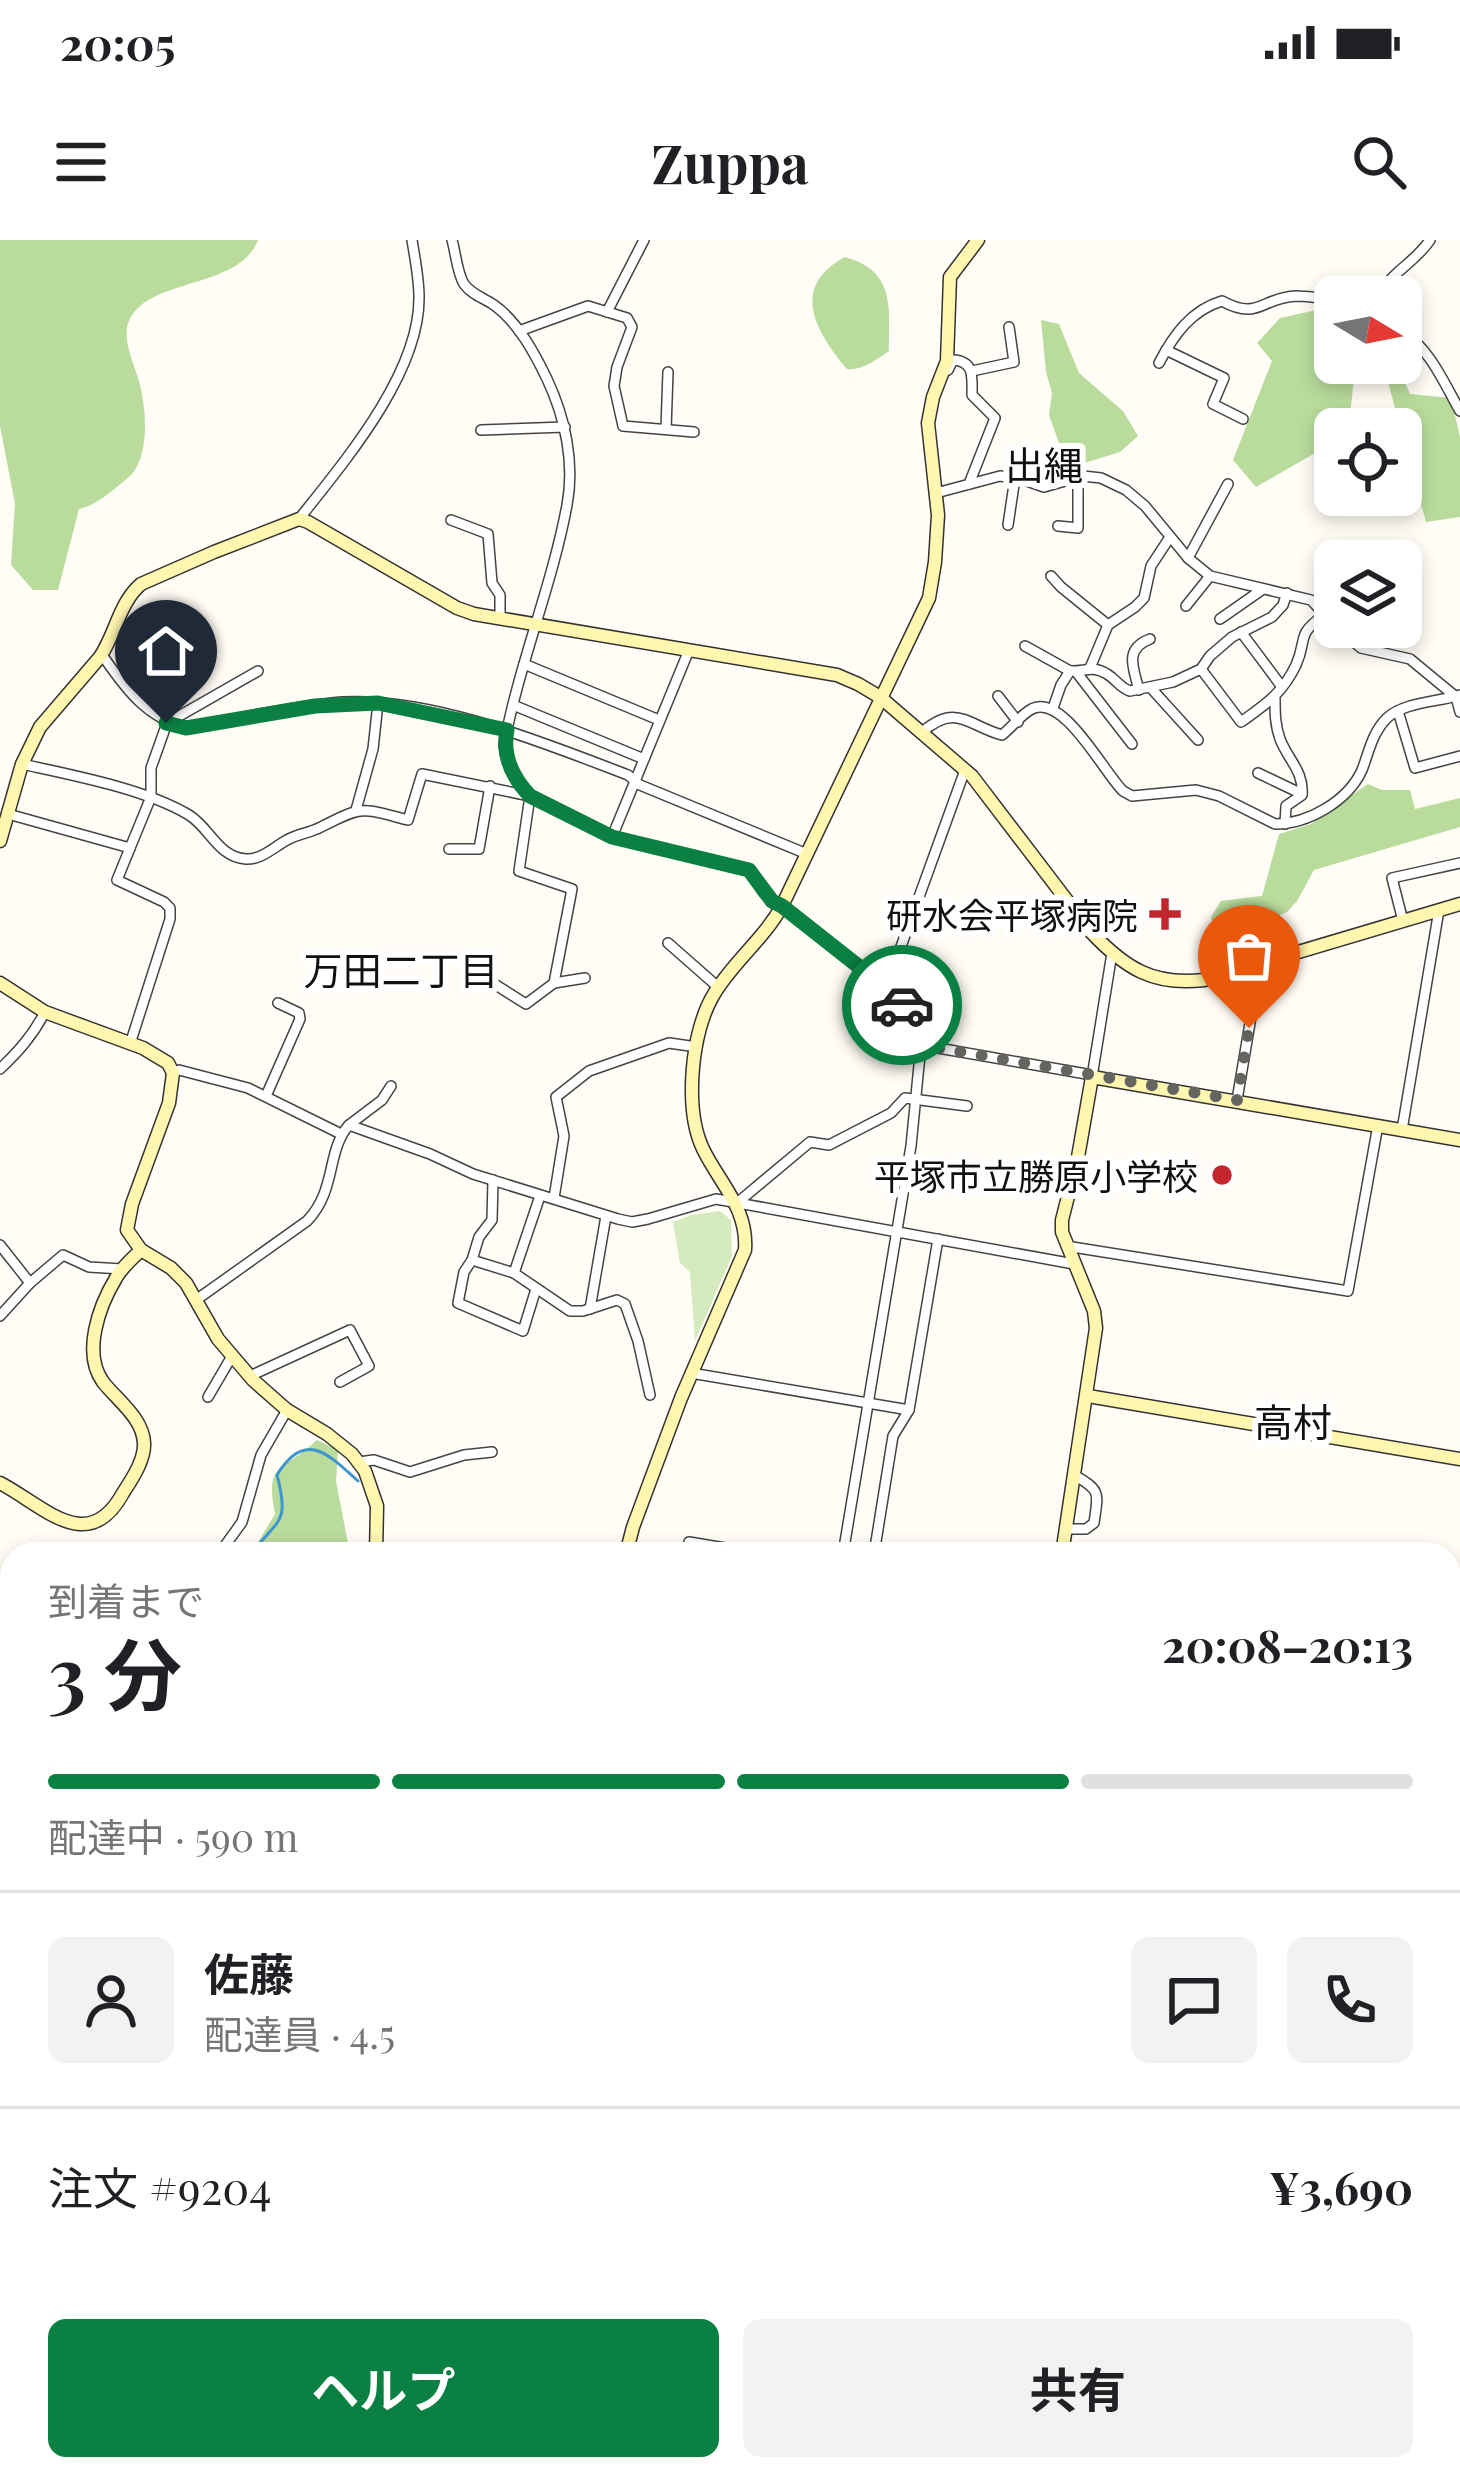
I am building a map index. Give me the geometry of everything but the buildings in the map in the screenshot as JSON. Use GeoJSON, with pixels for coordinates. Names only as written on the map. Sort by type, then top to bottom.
{"type":"FeatureCollection","features":[{"type":"Feature","properties":{"kind":"street"},"geometry":{"type":"LineString","coordinates":[[0,841],[22,764],[40,727],[109,645],[125,603],[141,584],[299,519],[380,410],[402,374],[419,300],[412,240]]}},
{"type":"Feature","properties":{"kind":"street"},"geometry":{"type":"LineString","coordinates":[[452,240],[462,281],[496,306],[519,331],[546,375],[568,442],[568,502],[504,745],[505,757],[530,796]]}},
{"type":"Feature","properties":{"kind":"street"},"geometry":{"type":"LineString","coordinates":[[607,312],[644,240]]}},
{"type":"Feature","properties":{"kind":"street"},"geometry":{"type":"LineString","coordinates":[[629,1542],[692,1373],[745,1250],[737,1203],[698,1134],[692,1082],[707,1006],[782,906],[929,598],[936,493],[928,424],[946,361],[950,277],[978,240]]}},
{"type":"Feature","properties":{"kind":"street"},"geometry":{"type":"LineString","coordinates":[[1392,276],[1430,240]]}},
{"type":"Feature","properties":{"kind":"street"},"geometry":{"type":"LineString","coordinates":[[1159,362],[1176,331],[1211,304],[1222,301],[1239,310],[1254,309],[1273,300],[1314,297]]}},
{"type":"Feature","properties":{"kind":"street"},"geometry":{"type":"LineString","coordinates":[[519,331],[589,306],[627,318],[632,327],[614,386],[623,426],[694,432]]}},
{"type":"Feature","properties":{"kind":"street"},"geometry":{"type":"LineString","coordinates":[[972,370],[1014,362],[1009,327]]}},
{"type":"Feature","properties":{"kind":"street"},"geometry":{"type":"LineString","coordinates":[[1422,348],[1460,411]]}},
{"type":"Feature","properties":{"kind":"street"},"geometry":{"type":"LineString","coordinates":[[1166,350],[1224,378],[1213,404],[1243,419]]}},
{"type":"Feature","properties":{"kind":"street"},"geometry":{"type":"LineString","coordinates":[[941,374],[953,360],[961,360],[972,370],[972,395],[995,418],[969,484]]}},
{"type":"Feature","properties":{"kind":"street"},"geometry":{"type":"LineString","coordinates":[[666,429],[668,372]]}},
{"type":"Feature","properties":{"kind":"street"},"geometry":{"type":"LineString","coordinates":[[482,430],[565,427]]}},
{"type":"Feature","properties":{"kind":"street"},"geometry":{"type":"LineString","coordinates":[[936,493],[1000,476],[1044,487],[1070,478],[1101,478],[1145,506],[1188,558],[1210,576],[1287,592],[1314,603]]}},
{"type":"Feature","properties":{"kind":"street"},"geometry":{"type":"LineString","coordinates":[[1008,525],[1015,478]]}},
{"type":"Feature","properties":{"kind":"street"},"geometry":{"type":"LineString","coordinates":[[1058,526],[1078,528],[1078,478]]}},
{"type":"Feature","properties":{"kind":"street"},"geometry":{"type":"LineString","coordinates":[[1188,558],[1228,484]]}},
{"type":"Feature","properties":{"kind":"street"},"geometry":{"type":"LineString","coordinates":[[299,519],[457,608],[837,676],[858,684],[965,770],[1112,953],[1137,971],[1161,980],[1204,980],[1460,904]]}},
{"type":"Feature","properties":{"kind":"street"},"geometry":{"type":"LineString","coordinates":[[452,520],[488,535],[500,619]]}},
{"type":"Feature","properties":{"kind":"street"},"geometry":{"type":"LineString","coordinates":[[1090,668],[1108,625],[1144,598],[1151,566],[1170,537]]}},
{"type":"Feature","properties":{"kind":"street"},"geometry":{"type":"LineString","coordinates":[[1051,576],[1108,625]]}},
{"type":"Feature","properties":{"kind":"street"},"geometry":{"type":"LineString","coordinates":[[1186,606],[1210,576]]}},
{"type":"Feature","properties":{"kind":"street"},"geometry":{"type":"LineString","coordinates":[[1220,619],[1264,589]]}},
{"type":"Feature","properties":{"kind":"street"},"geometry":{"type":"LineString","coordinates":[[1053,708],[1061,685],[1073,672],[1090,668],[1107,674],[1123,690],[1188,677],[1240,632],[1272,617],[1287,592]]}},
{"type":"Feature","properties":{"kind":"street"},"geometry":{"type":"LineString","coordinates":[[1201,669],[1241,722],[1275,698],[1296,664],[1307,627],[1314,622]]}},
{"type":"Feature","properties":{"kind":"street"},"geometry":{"type":"LineString","coordinates":[[1240,632],[1282,687]]}},
{"type":"Feature","properties":{"kind":"street"},"geometry":{"type":"LineString","coordinates":[[1150,639],[1140,643],[1133,654],[1133,668],[1144,688],[1198,740]]}},
{"type":"Feature","properties":{"kind":"street"},"geometry":{"type":"LineString","coordinates":[[1025,646],[1073,672],[1132,744]]}},
{"type":"Feature","properties":{"kind":"street"},"geometry":{"type":"LineString","coordinates":[[1360,648],[1410,659],[1458,696],[1460,712]]}},
{"type":"Feature","properties":{"kind":"street"},"geometry":{"type":"LineString","coordinates":[[612,837],[688,650]]}},
{"type":"Feature","properties":{"kind":"street"},"geometry":{"type":"LineString","coordinates":[[100,657],[133,698],[166,723],[186,728],[324,705],[378,703],[507,730],[635,779],[807,854]]}},
{"type":"Feature","properties":{"kind":"street"},"geometry":{"type":"LineString","coordinates":[[524,664],[659,720]]}},
{"type":"Feature","properties":{"kind":"street"},"geometry":{"type":"LineString","coordinates":[[131,1041],[170,908],[117,880],[151,796],[151,769],[166,723],[258,671]]}},
{"type":"Feature","properties":{"kind":"street"},"geometry":{"type":"LineString","coordinates":[[998,696],[1018,722]]}},
{"type":"Feature","properties":{"kind":"street"},"geometry":{"type":"LineString","coordinates":[[922,732],[950,717],[1002,735],[1030,709],[1043,705],[1053,708],[1132,796],[1196,790],[1285,824],[1310,817],[1353,785],[1372,739],[1388,717],[1458,696]]}},
{"type":"Feature","properties":{"kind":"street"},"geometry":{"type":"LineString","coordinates":[[1275,698],[1279,736],[1303,779],[1302,795]]}},
{"type":"Feature","properties":{"kind":"street"},"geometry":{"type":"LineString","coordinates":[[356,809],[373,749],[378,703]]}},
{"type":"Feature","properties":{"kind":"street"},"geometry":{"type":"LineString","coordinates":[[513,705],[644,759]]}},
{"type":"Feature","properties":{"kind":"street"},"geometry":{"type":"LineString","coordinates":[[1398,711],[1415,768],[1460,756]]}},
{"type":"Feature","properties":{"kind":"street"},"geometry":{"type":"LineString","coordinates":[[22,764],[151,796],[189,815],[229,854],[244,859],[254,859],[356,809],[408,820],[422,774],[530,796],[612,837],[742,867],[772,901],[886,988],[920,1027],[921,1045],[896,1232],[844,1542]]}},
{"type":"Feature","properties":{"kind":"street"},"geometry":{"type":"LineString","coordinates":[[886,988],[965,770]]}},
{"type":"Feature","properties":{"kind":"street"},"geometry":{"type":"LineString","coordinates":[[1258,773],[1302,795]]}},
{"type":"Feature","properties":{"kind":"street"},"geometry":{"type":"LineString","coordinates":[[449,849],[479,849],[490,786]]}},
{"type":"Feature","properties":{"kind":"street"},"geometry":{"type":"LineString","coordinates":[[1285,824],[1286,806],[1302,795]]}},
{"type":"Feature","properties":{"kind":"street"},"geometry":{"type":"LineString","coordinates":[[530,796],[519,871],[572,889],[554,982]]}},
{"type":"Feature","properties":{"kind":"street"},"geometry":{"type":"LineString","coordinates":[[8,814],[130,848]]}},
{"type":"Feature","properties":{"kind":"street"},"geometry":{"type":"LineString","coordinates":[[1402,920],[1392,878],[1460,863]]}},
{"type":"Feature","properties":{"kind":"street"},"geometry":{"type":"LineString","coordinates":[[1402,1130],[1439,910]]}},
{"type":"Feature","properties":{"kind":"street"},"geometry":{"type":"LineString","coordinates":[[668,943],[718,987]]}},
{"type":"Feature","properties":{"kind":"street"},"geometry":{"type":"LineString","coordinates":[[1064,1542],[1096,1328],[1094,1311],[1066,1246],[1062,1220],[1078,1157],[1112,953]]}},
{"type":"Feature","properties":{"kind":"street"},"geometry":{"type":"LineString","coordinates":[[1237,1100],[1260,964]]}},
{"type":"Feature","properties":{"kind":"street"},"geometry":{"type":"LineString","coordinates":[[466,966],[526,1004],[554,982],[585,978]]}},
{"type":"Feature","properties":{"kind":"street"},"geometry":{"type":"LineString","coordinates":[[0,983],[45,1012],[131,1041],[168,1064],[173,1073],[169,1102],[127,1230],[140,1250],[178,1274],[218,1339],[250,1376],[358,1462],[372,1485],[376,1542]]}},
{"type":"Feature","properties":{"kind":"street"},"geometry":{"type":"LineString","coordinates":[[266,1096],[300,1019],[299,1012],[278,1003]]}},
{"type":"Feature","properties":{"kind":"street"},"geometry":{"type":"LineString","coordinates":[[0,1069],[14,1058],[45,1012]]}},
{"type":"Feature","properties":{"kind":"street"},"geometry":{"type":"LineString","coordinates":[[554,1198],[564,1136],[556,1096],[590,1070],[669,1043],[697,1047]]}},
{"type":"Feature","properties":{"kind":"street"},"geometry":{"type":"LineString","coordinates":[[921,1045],[1460,1140]]}},
{"type":"Feature","properties":{"kind":"street"},"geometry":{"type":"LineString","coordinates":[[173,1073],[179,1070],[248,1088],[345,1129],[540,1196],[632,1222],[716,1199],[1074,1264]]}},
{"type":"Feature","properties":{"kind":"street"},"geometry":{"type":"LineString","coordinates":[[196,1300],[316,1212],[326,1195],[345,1129],[382,1100],[391,1085]]}},
{"type":"Feature","properties":{"kind":"street"},"geometry":{"type":"LineString","coordinates":[[737,1203],[810,1142],[829,1145],[891,1113],[905,1098],[967,1106]]}},
{"type":"Feature","properties":{"kind":"street"},"geometry":{"type":"LineString","coordinates":[[1066,1246],[1348,1291],[1378,1125]]}},
{"type":"Feature","properties":{"kind":"street"},"geometry":{"type":"LineString","coordinates":[[493,1180],[492,1220],[464,1272],[458,1303],[523,1331],[536,1289]]}},
{"type":"Feature","properties":{"kind":"street"},"geometry":{"type":"LineString","coordinates":[[514,1273],[540,1196]]}},
{"type":"Feature","properties":{"kind":"street"},"geometry":{"type":"LineString","coordinates":[[590,1309],[606,1216]]}},
{"type":"Feature","properties":{"kind":"street"},"geometry":{"type":"LineString","coordinates":[[876,1542],[892,1436],[909,1410],[938,1239]]}},
{"type":"Feature","properties":{"kind":"street"},"geometry":{"type":"LineString","coordinates":[[0,1245],[30,1283]]}},
{"type":"Feature","properties":{"kind":"street"},"geometry":{"type":"LineString","coordinates":[[0,1484],[81,1526],[111,1512],[127,1488],[145,1444],[134,1418],[101,1379],[92,1341],[113,1283],[140,1250]]}},
{"type":"Feature","properties":{"kind":"street"},"geometry":{"type":"LineString","coordinates":[[0,1316],[63,1256],[89,1267],[122,1269]]}},
{"type":"Feature","properties":{"kind":"street"},"geometry":{"type":"LineString","coordinates":[[472,1260],[514,1273],[570,1312],[617,1300],[625,1304],[650,1395]]}},
{"type":"Feature","properties":{"kind":"street"},"geometry":{"type":"LineString","coordinates":[[250,1376],[350,1330],[369,1366],[340,1382]]}},
{"type":"Feature","properties":{"kind":"street"},"geometry":{"type":"LineString","coordinates":[[208,1397],[232,1356]]}},
{"type":"Feature","properties":{"kind":"street"},"geometry":{"type":"LineString","coordinates":[[692,1373],[909,1410]]}},
{"type":"Feature","properties":{"kind":"street"},"geometry":{"type":"LineString","coordinates":[[1088,1396],[1460,1459]]}},
{"type":"Feature","properties":{"kind":"street"},"geometry":{"type":"LineString","coordinates":[[228,1542],[242,1522],[261,1455],[287,1410]]}},
{"type":"Feature","properties":{"kind":"street"},"geometry":{"type":"LineString","coordinates":[[358,1462],[374,1460],[410,1472],[464,1455],[492,1452]]}},
{"type":"Feature","properties":{"kind":"street"},"geometry":{"type":"LineString","coordinates":[[1066,1529],[1086,1529],[1094,1523],[1098,1493],[1074,1475]]}},
{"type":"Feature","properties":{"kind":"green space"},"geometry":{"type":"Polygon","coordinates":[[[0,240],[258,240],[232,268],[154,297],[129,321],[127,341],[144,412],[142,452],[129,477],[100,500],[79,509],[58,590],[33,590],[11,565],[15,504],[0,426],[0,240]]]}},
{"type":"Feature","properties":{"kind":"green space"},"geometry":{"type":"Polygon","coordinates":[[[845,257],[873,272],[889,306],[889,351],[853,369],[847,369],[826,340],[813,310],[817,282],[845,257]]]}},
{"type":"Feature","properties":{"kind":"green space"},"geometry":{"type":"Polygon","coordinates":[[[1314,311],[1314,384],[1353,384],[1351,408],[1314,408],[1314,454],[1256,487],[1233,460],[1272,361],[1257,343],[1280,318],[1314,311]]]}},
{"type":"Feature","properties":{"kind":"green space"},"geometry":{"type":"Polygon","coordinates":[[[1041,320],[1059,324],[1079,373],[1123,411],[1138,436],[1120,452],[1068,468],[1049,415],[1052,393],[1041,320]]]}},
{"type":"Feature","properties":{"kind":"green space"},"geometry":{"type":"Polygon","coordinates":[[[1389,384],[1406,384],[1410,394],[1451,398],[1460,437],[1460,517],[1426,522],[1422,408],[1395,408],[1389,384]]]}},
{"type":"Feature","properties":{"kind":"green space"},"geometry":{"type":"Polygon","coordinates":[[[1368,784],[1382,790],[1410,790],[1415,809],[1460,798],[1460,827],[1314,870],[1287,912],[1231,934],[1213,925],[1211,917],[1221,901],[1262,896],[1279,834],[1311,824],[1368,784]]]}},
{"type":"Feature","properties":{"kind":"green space"},"geometry":{"type":"Polygon","coordinates":[[[720,1211],[731,1220],[732,1256],[695,1341],[690,1272],[680,1263],[673,1222],[720,1211]]]}},
{"type":"Feature","properties":{"kind":"green space"},"geometry":{"type":"Polygon","coordinates":[[[317,1440],[338,1450],[336,1481],[348,1542],[258,1542],[275,1514],[275,1475],[317,1440]]]}},
{"type":"Feature","properties":{"kind":"waterway"},"geometry":{"type":"LineString","coordinates":[[261,1542],[282,1512],[277,1475],[297,1453],[307,1450],[327,1455],[358,1481]]}},
{"type":"Feature","properties":{"kind":"way so far"},"geometry":{"type":"LineString","coordinates":[[902,1005],[920,1027],[921,1045],[1237,1100],[1249,1028]]}},
{"type":"Feature","properties":{"kind":"place","name":"研水会平塚病院"},"geometry":{"type":"Point","coordinates":[1165,914]}},
{"type":"Feature","properties":{"kind":"place","name":"平塚市立勝原小学校"},"geometry":{"type":"Point","coordinates":[1222,1175]}},
{"type":"Feature","properties":{"kind":"district","name":"出縄"},"geometry":{"type":"Point","coordinates":[1044,464]}},
{"type":"Feature","properties":{"kind":"district","name":"万田二丁目"},"geometry":{"type":"Point","coordinates":[401,969]}},
{"type":"Feature","properties":{"kind":"district","name":"高村"},"geometry":{"type":"Point","coordinates":[1293,1421]}},
{"type":"Feature","properties":{"kind":"route"},"geometry":{"type":"LineString","coordinates":[[166,723],[186,728],[315,706],[378,703],[507,730],[505,757],[530,796],[612,837],[749,870],[772,901],[902,1005]]}}]}
